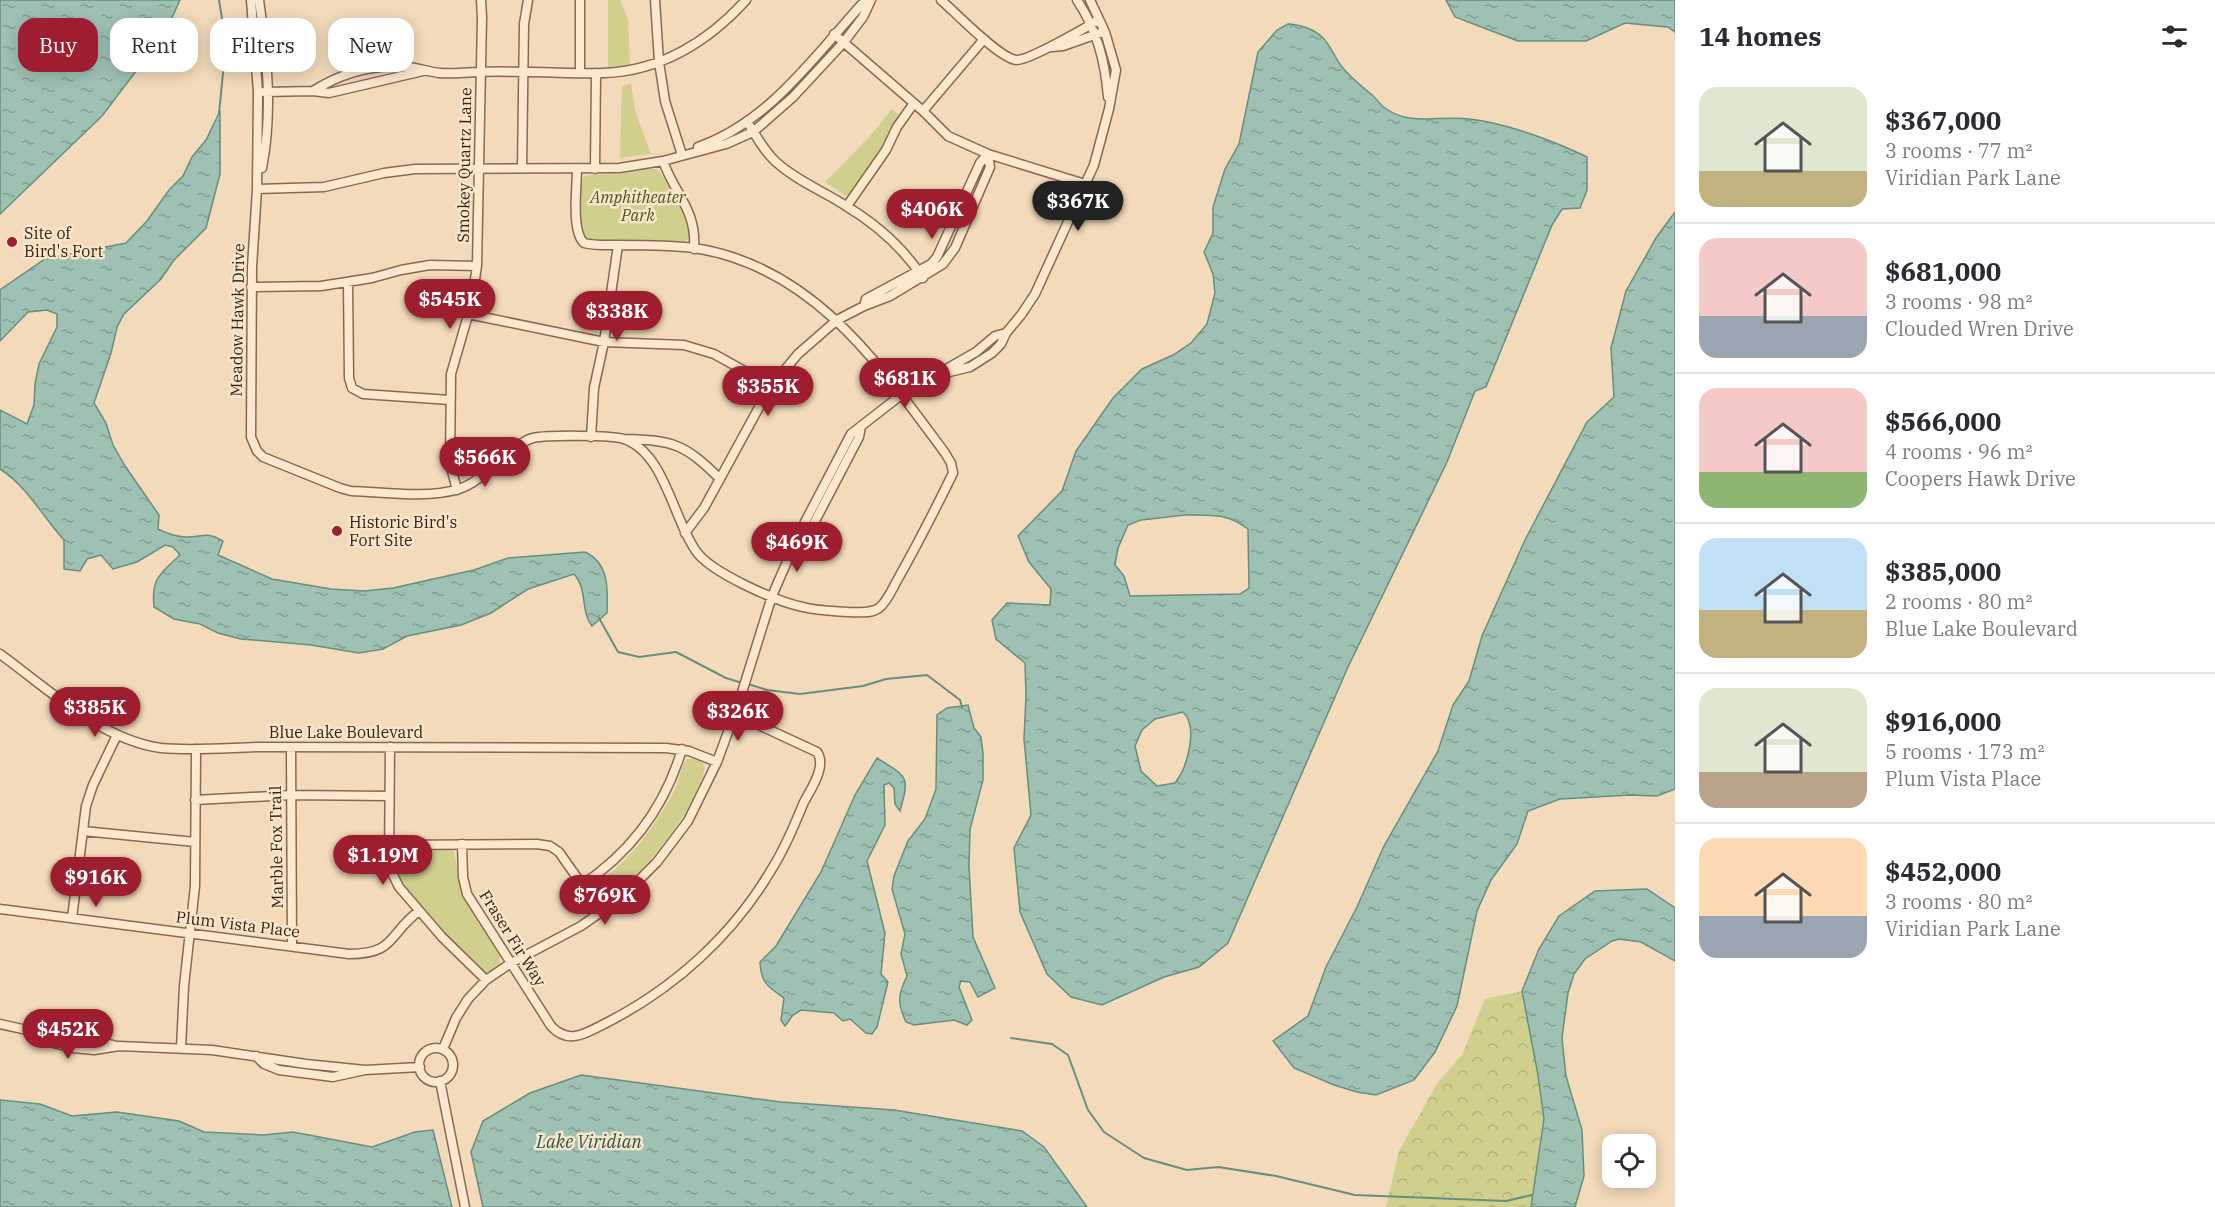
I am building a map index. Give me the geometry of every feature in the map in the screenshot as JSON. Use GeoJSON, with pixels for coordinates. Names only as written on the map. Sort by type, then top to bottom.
{"type":"FeatureCollection","features":[{"type":"Feature","properties":{"kind":"street","name":"Meadow Hawk Drive"},"geometry":{"type":"LineString","coordinates":[[251,0],[258,92],[257,189],[251,287],[251,437],[257,451],[270,461],[351,491],[426,494],[457,490]]}},
{"type":"Feature","properties":{"kind":"street","name":"Meadow Hawk Drive"},"geometry":{"type":"LineString","coordinates":[[257,189],[267,140],[268,92],[265,43],[258,0]]}},
{"type":"Feature","properties":{"kind":"street","name":"Smokey Quartz Lane"},"geometry":{"type":"LineString","coordinates":[[457,490],[450,463],[451,374],[468,314],[477,266],[481,0]]}},
{"type":"Feature","properties":{"kind":"street","name":"Smokey Quartz Lane"},"geometry":{"type":"LineString","coordinates":[[482,17],[487,0]]}},
{"type":"Feature","properties":{"kind":"street"},"geometry":{"type":"LineString","coordinates":[[522,168],[524,24],[528,0]]}},
{"type":"Feature","properties":{"kind":"street"},"geometry":{"type":"LineString","coordinates":[[580,0],[580,72]]}},
{"type":"Feature","properties":{"kind":"street"},"geometry":{"type":"LineString","coordinates":[[655,0],[664,101],[682,155]]}},
{"type":"Feature","properties":{"kind":"street"},"geometry":{"type":"LineString","coordinates":[[313,91],[331,79],[355,71],[389,66],[439,73],[597,73],[627,70],[659,62],[683,52],[705,39],[729,19],[746,0]]}},
{"type":"Feature","properties":{"kind":"street"},"geometry":{"type":"LineString","coordinates":[[682,155],[747,121],[782,94],[861,4],[870,0]]}},
{"type":"Feature","properties":{"kind":"street"},"geometry":{"type":"LineString","coordinates":[[257,189],[324,187],[415,169],[480,167],[596,170],[641,166],[726,144],[753,132],[793,97],[844,42],[863,17],[870,0]]}},
{"type":"Feature","properties":{"kind":"street"},"geometry":{"type":"LineString","coordinates":[[941,0],[984,39],[1009,58],[1017,60],[1052,46],[1095,22]]}},
{"type":"Feature","properties":{"kind":"street"},"geometry":{"type":"LineString","coordinates":[[1077,0],[1095,22]]}},
{"type":"Feature","properties":{"kind":"street"},"geometry":{"type":"LineString","coordinates":[[443,1049],[456,1018],[468,999],[486,980],[511,963],[581,926],[621,898],[668,849],[692,814],[717,762],[735,714],[772,596],[799,539],[813,525],[860,437],[861,426],[901,395],[938,375],[963,370],[982,361],[1001,344],[1006,333],[1035,294],[1094,165],[1109,109],[1100,33],[1090,0]]}},
{"type":"Feature","properties":{"kind":"street"},"geometry":{"type":"LineString","coordinates":[[1052,46],[1063,46],[1100,33]]}},
{"type":"Feature","properties":{"kind":"street"},"geometry":{"type":"LineString","coordinates":[[834,34],[948,135],[988,154],[1084,184]]}},
{"type":"Feature","properties":{"kind":"street"},"geometry":{"type":"LineString","coordinates":[[923,111],[984,39]]}},
{"type":"Feature","properties":{"kind":"street"},"geometry":{"type":"LineString","coordinates":[[258,92],[329,93],[429,70]]}},
{"type":"Feature","properties":{"kind":"street"},"geometry":{"type":"LineString","coordinates":[[596,170],[597,73]]}},
{"type":"Feature","properties":{"kind":"street"},"geometry":{"type":"LineString","coordinates":[[847,206],[886,150],[897,127],[914,103]]}},
{"type":"Feature","properties":{"kind":"street"},"geometry":{"type":"LineString","coordinates":[[747,121],[766,152],[777,163],[799,180],[847,206],[888,237],[910,258],[921,274]]}},
{"type":"Feature","properties":{"kind":"street"},"geometry":{"type":"LineString","coordinates":[[685,533],[699,516],[769,389],[798,354],[837,320],[864,306],[866,299],[943,264],[955,248],[990,167],[988,154]]}},
{"type":"Feature","properties":{"kind":"street"},"geometry":{"type":"LineString","coordinates":[[663,161],[694,223],[694,249]]}},
{"type":"Feature","properties":{"kind":"street"},"geometry":{"type":"LineString","coordinates":[[577,170],[576,229],[579,238],[585,243],[694,249],[735,259],[776,277],[804,293],[837,320],[866,350],[945,453],[951,463],[953,473],[905,567],[886,599],[877,609],[857,612],[812,609],[772,596],[707,563],[698,554],[685,533],[666,486],[651,461],[643,451],[623,439]]}},
{"type":"Feature","properties":{"kind":"street"},"geometry":{"type":"LineString","coordinates":[[591,437],[594,388],[604,342],[618,245]]}},
{"type":"Feature","properties":{"kind":"street"},"geometry":{"type":"LineString","coordinates":[[251,287],[321,286],[430,265],[477,266]]}},
{"type":"Feature","properties":{"kind":"street"},"geometry":{"type":"LineString","coordinates":[[348,282],[349,378],[352,388],[363,394],[450,400]]}},
{"type":"Feature","properties":{"kind":"street"},"geometry":{"type":"LineString","coordinates":[[468,314],[604,342],[684,345],[714,354],[750,374],[769,389]]}},
{"type":"Feature","properties":{"kind":"street"},"geometry":{"type":"LineString","coordinates":[[457,490],[472,482],[510,451],[528,440],[545,437],[661,440],[682,447],[702,461],[720,479]]}},
{"type":"Feature","properties":{"kind":"street","name":"Blue Lake Boulevard"},"geometry":{"type":"LineString","coordinates":[[0,654],[95,723],[117,735],[159,747],[196,749],[654,748],[682,749],[717,762]]}},
{"type":"Feature","properties":{"kind":"street","name":"Fraser Fir Way"},"geometry":{"type":"LineString","coordinates":[[462,844],[462,870],[468,894],[551,1026],[564,1036],[579,1036],[645,1001],[680,976],[734,922],[759,890],[778,858],[819,770],[820,756],[813,749],[735,714]]}},
{"type":"Feature","properties":{"kind":"street"},"geometry":{"type":"LineString","coordinates":[[72,918],[86,806],[93,785],[117,735]]}},
{"type":"Feature","properties":{"kind":"street","name":"Marble Fox Trail"},"geometry":{"type":"LineString","coordinates":[[291,747],[292,946]]}},
{"type":"Feature","properties":{"kind":"street"},"geometry":{"type":"LineString","coordinates":[[390,747],[388,845],[389,867],[392,875],[399,887],[442,937],[486,980]]}},
{"type":"Feature","properties":{"kind":"street"},"geometry":{"type":"LineString","coordinates":[[181,1048],[184,986],[195,886],[196,749]]}},
{"type":"Feature","properties":{"kind":"street"},"geometry":{"type":"LineString","coordinates":[[582,885],[612,862],[646,826],[668,786],[682,749]]}},
{"type":"Feature","properties":{"kind":"street"},"geometry":{"type":"LineString","coordinates":[[195,800],[291,795],[389,796]]}},
{"type":"Feature","properties":{"kind":"street"},"geometry":{"type":"LineString","coordinates":[[83,831],[195,842]]}},
{"type":"Feature","properties":{"kind":"street"},"geometry":{"type":"LineString","coordinates":[[388,845],[537,844],[550,846],[559,852],[601,912]]}},
{"type":"Feature","properties":{"kind":"street","name":"Plum Vista Place"},"geometry":{"type":"LineString","coordinates":[[0,909],[349,954],[373,953],[386,946],[409,918],[419,911]]}},
{"type":"Feature","properties":{"kind":"street"},"geometry":{"type":"LineString","coordinates":[[0,1024],[27,1030],[42,1040],[73,1048],[94,1050],[119,1046],[181,1048],[256,1056],[264,1064],[279,1070],[306,1075],[333,1077],[365,1070],[420,1067]]}},
{"type":"Feature","properties":{"kind":"street"},"geometry":{"type":"LineString","coordinates":[[434,1048],[443,1049],[450,1055],[453,1064],[448,1077],[440,1081],[427,1079],[420,1067],[421,1058],[434,1048]]}},
{"type":"Feature","properties":{"kind":"street"},"geometry":{"type":"LineString","coordinates":[[440,1081],[465,1207]]}},
{"type":"Feature","properties":{"kind":"green space"},"geometry":{"type":"Polygon","coordinates":[[[608,0],[620,0],[628,19],[630,65],[608,67],[608,0]]]}},
{"type":"Feature","properties":{"kind":"green space"},"geometry":{"type":"Polygon","coordinates":[[[631,83],[635,111],[651,154],[620,158],[622,87],[631,83]]]}},
{"type":"Feature","properties":{"kind":"green space"},"geometry":{"type":"Polygon","coordinates":[[[892,109],[905,120],[854,201],[825,182],[870,136],[892,109]]]}},
{"type":"Feature","properties":{"kind":"green space","name":"Amphitheater Park"},"geometry":{"type":"Polygon","coordinates":[[[657,169],[660,172],[684,213],[690,237],[678,242],[588,240],[582,235],[581,182],[584,177],[657,169]]]}},
{"type":"Feature","properties":{"kind":"green space"},"geometry":{"type":"Polygon","coordinates":[[[687,759],[696,759],[703,763],[705,769],[683,817],[662,846],[638,872],[613,895],[598,900],[592,889],[597,881],[619,866],[642,841],[662,813],[687,759]]]}},
{"type":"Feature","properties":{"kind":"green space"},"geometry":{"type":"Polygon","coordinates":[[[442,847],[454,851],[461,891],[500,956],[499,965],[488,972],[479,970],[444,934],[417,905],[397,877],[393,860],[399,848],[442,847]]]}},
{"type":"Feature","properties":{"kind":"green space"},"geometry":{"type":"Polygon","coordinates":[[[1522,991],[1544,1119],[1531,1207],[1386,1207],[1399,1151],[1438,1082],[1462,1055],[1485,999],[1522,991]]]}},
{"type":"Feature","properties":{"kind":"water"},"geometry":{"type":"Polygon","coordinates":[[[0,0],[180,0],[172,18],[110,18],[110,72],[135,72],[102,116],[0,214],[0,0]]]}},
{"type":"Feature","properties":{"kind":"water"},"geometry":{"type":"Polygon","coordinates":[[[1446,0],[1675,0],[1675,32],[1668,27],[1625,23],[1586,41],[1518,41],[1455,17],[1446,0]]]}},
{"type":"Feature","properties":{"kind":"water"},"geometry":{"type":"Polygon","coordinates":[[[1292,24],[1319,34],[1328,43],[1349,75],[1383,107],[1395,114],[1415,119],[1458,118],[1498,124],[1545,139],[1587,157],[1587,190],[1580,208],[1562,209],[1552,225],[1486,387],[1475,391],[1447,462],[1348,667],[1228,943],[1199,967],[1164,977],[1102,1005],[1071,997],[1047,974],[1020,912],[1014,848],[1031,815],[1024,739],[1025,663],[996,639],[992,620],[1007,603],[1050,605],[1051,589],[1029,562],[1018,536],[1062,491],[1076,451],[1113,398],[1142,369],[1173,355],[1191,343],[1207,324],[1215,293],[1213,274],[1204,252],[1213,233],[1213,207],[1225,169],[1239,144],[1258,52],[1277,30],[1292,24]],[[1185,515],[1141,520],[1128,525],[1118,548],[1115,565],[1124,576],[1130,596],[1240,594],[1249,588],[1248,529],[1226,518],[1211,515],[1185,515]],[[1183,712],[1155,719],[1142,730],[1135,746],[1141,771],[1157,786],[1175,783],[1184,768],[1191,737],[1188,719],[1183,712]]]}},
{"type":"Feature","properties":{"kind":"water"},"geometry":{"type":"Polygon","coordinates":[[[220,111],[220,174],[206,228],[174,260],[161,279],[124,314],[117,327],[94,403],[106,423],[113,445],[125,466],[159,515],[158,529],[178,536],[209,535],[217,538],[223,541],[218,555],[272,579],[331,589],[364,591],[393,588],[474,570],[508,558],[585,552],[599,563],[607,586],[607,613],[592,626],[586,614],[581,586],[574,574],[528,589],[491,613],[461,625],[407,636],[383,649],[359,653],[311,645],[241,639],[218,633],[200,624],[174,619],[154,607],[153,597],[158,577],[180,555],[173,547],[165,545],[137,562],[113,569],[101,555],[87,559],[80,571],[64,569],[64,540],[19,484],[0,469],[0,410],[27,424],[34,405],[39,364],[57,327],[57,314],[47,310],[28,312],[0,341],[0,290],[45,259],[126,243],[183,176],[192,157],[206,140],[220,111]]]}},
{"type":"Feature","properties":{"kind":"water"},"geometry":{"type":"Polygon","coordinates":[[[1675,212],[1675,789],[1657,796],[1630,795],[1560,799],[1528,811],[1517,844],[1491,880],[1477,911],[1457,1006],[1435,1052],[1414,1080],[1376,1095],[1334,1085],[1294,1068],[1273,1041],[1308,1016],[1326,967],[1357,907],[1384,846],[1438,751],[1453,705],[1469,681],[1482,636],[1525,540],[1587,422],[1614,397],[1611,348],[1626,291],[1656,238],[1675,212]]]}},
{"type":"Feature","properties":{"kind":"water"},"geometry":{"type":"Polygon","coordinates":[[[968,705],[974,728],[981,737],[983,753],[983,780],[970,829],[969,866],[973,937],[995,988],[978,997],[970,982],[961,981],[959,987],[972,1020],[967,1025],[954,1020],[914,1025],[906,1022],[900,1004],[900,993],[907,976],[901,954],[905,934],[892,889],[894,876],[908,841],[925,819],[936,789],[937,715],[947,708],[968,705]]]}},
{"type":"Feature","properties":{"kind":"water"},"geometry":{"type":"Polygon","coordinates":[[[877,758],[901,774],[904,778],[905,790],[900,811],[895,804],[894,788],[889,783],[884,785],[885,825],[867,861],[885,933],[881,974],[888,982],[877,1027],[872,1034],[866,1033],[850,1019],[843,1021],[834,1013],[801,1010],[793,1015],[785,1026],[781,1020],[784,998],[766,984],[760,962],[776,946],[821,872],[855,795],[877,758]]]}},
{"type":"Feature","properties":{"kind":"water"},"geometry":{"type":"Polygon","coordinates":[[[1647,889],[1675,908],[1675,961],[1641,942],[1619,939],[1612,941],[1585,959],[1574,974],[1568,993],[1562,1038],[1566,1076],[1582,1130],[1584,1176],[1575,1207],[1531,1207],[1544,1119],[1522,991],[1539,949],[1559,916],[1595,891],[1647,889]]]}},
{"type":"Feature","properties":{"kind":"water","name":"Lake Viridian"},"geometry":{"type":"Polygon","coordinates":[[[581,1075],[781,1102],[894,1110],[1022,1131],[1044,1147],[1087,1207],[483,1207],[471,1152],[483,1121],[530,1093],[581,1075]]]}},
{"type":"Feature","properties":{"kind":"water"},"geometry":{"type":"Polygon","coordinates":[[[0,1100],[40,1104],[72,1116],[117,1112],[179,1121],[204,1132],[264,1135],[293,1132],[372,1147],[415,1132],[433,1130],[452,1207],[0,1207],[0,1100]]]}},
{"type":"Feature","properties":{"kind":"waterway"},"geometry":{"type":"LineString","coordinates":[[219,0],[226,43],[219,113]]}},
{"type":"Feature","properties":{"kind":"waterway"},"geometry":{"type":"LineString","coordinates":[[599,618],[618,652],[639,657],[676,652],[726,678],[742,683]]}},
{"type":"Feature","properties":{"kind":"waterway"},"geometry":{"type":"LineString","coordinates":[[748,684],[767,690],[800,694],[863,686],[886,679],[927,675],[960,700],[962,707]]}},
{"type":"Feature","properties":{"kind":"waterway"},"geometry":{"type":"LineString","coordinates":[[1011,1038],[1052,1044],[1068,1055],[1088,1110],[1104,1132],[1144,1158],[1187,1170],[1218,1167],[1276,1176],[1355,1195],[1506,1201],[1532,1195]]}},
{"type":"Feature","properties":{"kind":"place","name":"Site of Bird's Fort"},"geometry":{"type":"Point","coordinates":[12,242]}},
{"type":"Feature","properties":{"kind":"place","name":"Historic Bird's Fort Site"},"geometry":{"type":"Point","coordinates":[337,531]}}]}
